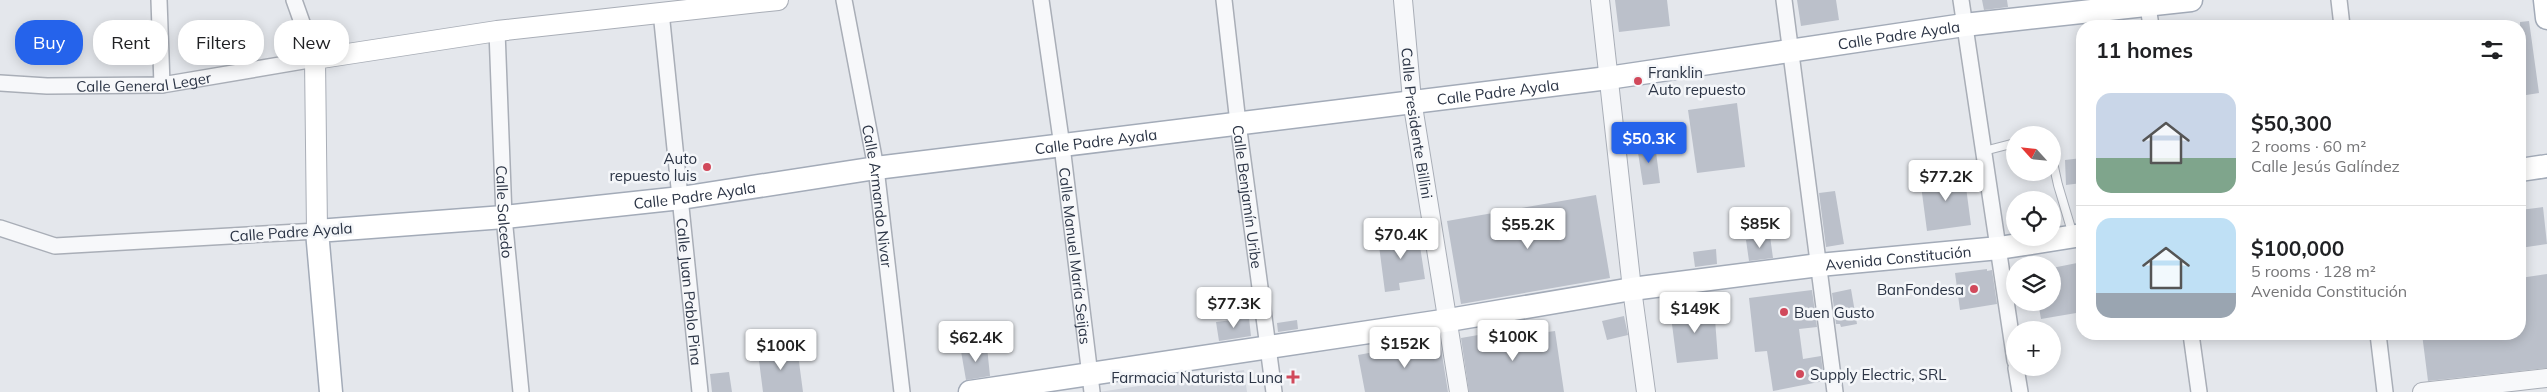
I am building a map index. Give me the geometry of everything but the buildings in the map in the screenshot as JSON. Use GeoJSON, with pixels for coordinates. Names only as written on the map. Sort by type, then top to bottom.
{"type":"FeatureCollection","features":[{"type":"Feature","properties":{"kind":"main road"},"geometry":{"type":"LineString","coordinates":[[349,55],[497,31],[778,0]]}},
{"type":"Feature","properties":{"kind":"main road","name":"Calle Padre Ayala"},"geometry":{"type":"LineString","coordinates":[[317,231],[504,217],[681,198],[876,168],[1062,146],[1412,100],[1608,78],[1964,25],[2149,11],[2191,0]]}},
{"type":"Feature","properties":{"kind":"main road"},"geometry":{"type":"LineString","coordinates":[[2545,0],[2547,18]]}},
{"type":"Feature","properties":{"kind":"main road"},"geometry":{"type":"LineString","coordinates":[[315,65],[317,231],[331,392]]}},
{"type":"Feature","properties":{"kind":"main road"},"geometry":{"type":"LineString","coordinates":[[2526,169],[2547,166]]}},
{"type":"Feature","properties":{"kind":"main road","name":"Avenida Constitución"},"geometry":{"type":"LineString","coordinates":[[970,392],[1090,384],[1268,348],[1632,289],[1819,265],[1999,248],[2076,236]]}},
{"type":"Feature","properties":{"kind":"street"},"geometry":{"type":"LineString","coordinates":[[159,0],[162,86]]}},
{"type":"Feature","properties":{"kind":"street"},"geometry":{"type":"LineString","coordinates":[[294,0],[301,20]]}},
{"type":"Feature","properties":{"kind":"street","name":"Calle Armando Nivar"},"geometry":{"type":"LineString","coordinates":[[844,0],[876,168],[902,392]]}},
{"type":"Feature","properties":{"kind":"street","name":"Calle Manuel María Seijas"},"geometry":{"type":"LineString","coordinates":[[1041,0],[1062,146],[1090,384]]}},
{"type":"Feature","properties":{"kind":"street","name":"Calle Benjamín Uribe"},"geometry":{"type":"LineString","coordinates":[[1224,0],[1238,123],[1274,392]]}},
{"type":"Feature","properties":{"kind":"street","name":"Calle Presidente Billini"},"geometry":{"type":"LineString","coordinates":[[1403,0],[1412,100],[1460,392]]}},
{"type":"Feature","properties":{"kind":"street"},"geometry":{"type":"LineString","coordinates":[[1600,0],[1632,289],[1646,392]]}},
{"type":"Feature","properties":{"kind":"street"},"geometry":{"type":"LineString","coordinates":[[1784,0],[1835,392]]}},
{"type":"Feature","properties":{"kind":"street"},"geometry":{"type":"LineString","coordinates":[[1961,0],[2009,321]]}},
{"type":"Feature","properties":{"kind":"street"},"geometry":{"type":"LineString","coordinates":[[2339,0],[2341,20]]}},
{"type":"Feature","properties":{"kind":"street","name":"Calle Juan Pablo Pina"},"geometry":{"type":"LineString","coordinates":[[661,12],[700,392]]}},
{"type":"Feature","properties":{"kind":"street","name":"Calle Salcedo"},"geometry":{"type":"LineString","coordinates":[[497,31],[504,217],[521,392]]}},
{"type":"Feature","properties":{"kind":"street","name":"Calle General Leger"},"geometry":{"type":"LineString","coordinates":[[0,84],[162,86],[286,65]]}},
{"type":"Feature","properties":{"kind":"street","name":"Calle Padre Ayala"},"geometry":{"type":"LineString","coordinates":[[0,228],[55,246],[317,231]]}},
{"type":"Feature","properties":{"kind":"street"},"geometry":{"type":"LineString","coordinates":[[2193,340],[2199,392]]}},
{"type":"Feature","properties":{"kind":"street"},"geometry":{"type":"LineString","coordinates":[[2379,340],[2385,392]]}},
{"type":"Feature","properties":{"kind":"street"},"geometry":{"type":"LineString","coordinates":[[2017,376],[2020,392]]}},
{"type":"Feature","properties":{"kind":"street"},"geometry":{"type":"LineString","coordinates":[[2422,392],[2547,378]]}},
{"type":"Feature","properties":{"kind":"lane"},"geometry":{"type":"LineString","coordinates":[[1984,151],[2006,145]]}},
{"type":"Feature","properties":{"kind":"lane"},"geometry":{"type":"LineString","coordinates":[[2057,181],[2076,231]]}},
{"type":"Feature","properties":{"kind":"shaded area"},"geometry":{"type":"Polygon","coordinates":[[[1244,370],[1247,392],[1099,392],[1244,370]]]}},
{"type":"Feature","properties":{"kind":"place","name":"Franklin Auto repuesto"},"geometry":{"type":"Point","coordinates":[1638,81]}},
{"type":"Feature","properties":{"kind":"place","name":"Auto repuesto luis"},"geometry":{"type":"Point","coordinates":[707,167]}},
{"type":"Feature","properties":{"kind":"place","name":"BanFondesa"},"geometry":{"type":"Point","coordinates":[1974,289]}},
{"type":"Feature","properties":{"kind":"place","name":"Buen Gusto"},"geometry":{"type":"Point","coordinates":[1784,312]}},
{"type":"Feature","properties":{"kind":"place","name":"Supply Electric, SRL"},"geometry":{"type":"Point","coordinates":[1800,374]}},
{"type":"Feature","properties":{"kind":"place","name":"Farmacia Naturista Luna"},"geometry":{"type":"Point","coordinates":[1293,377]}}]}
